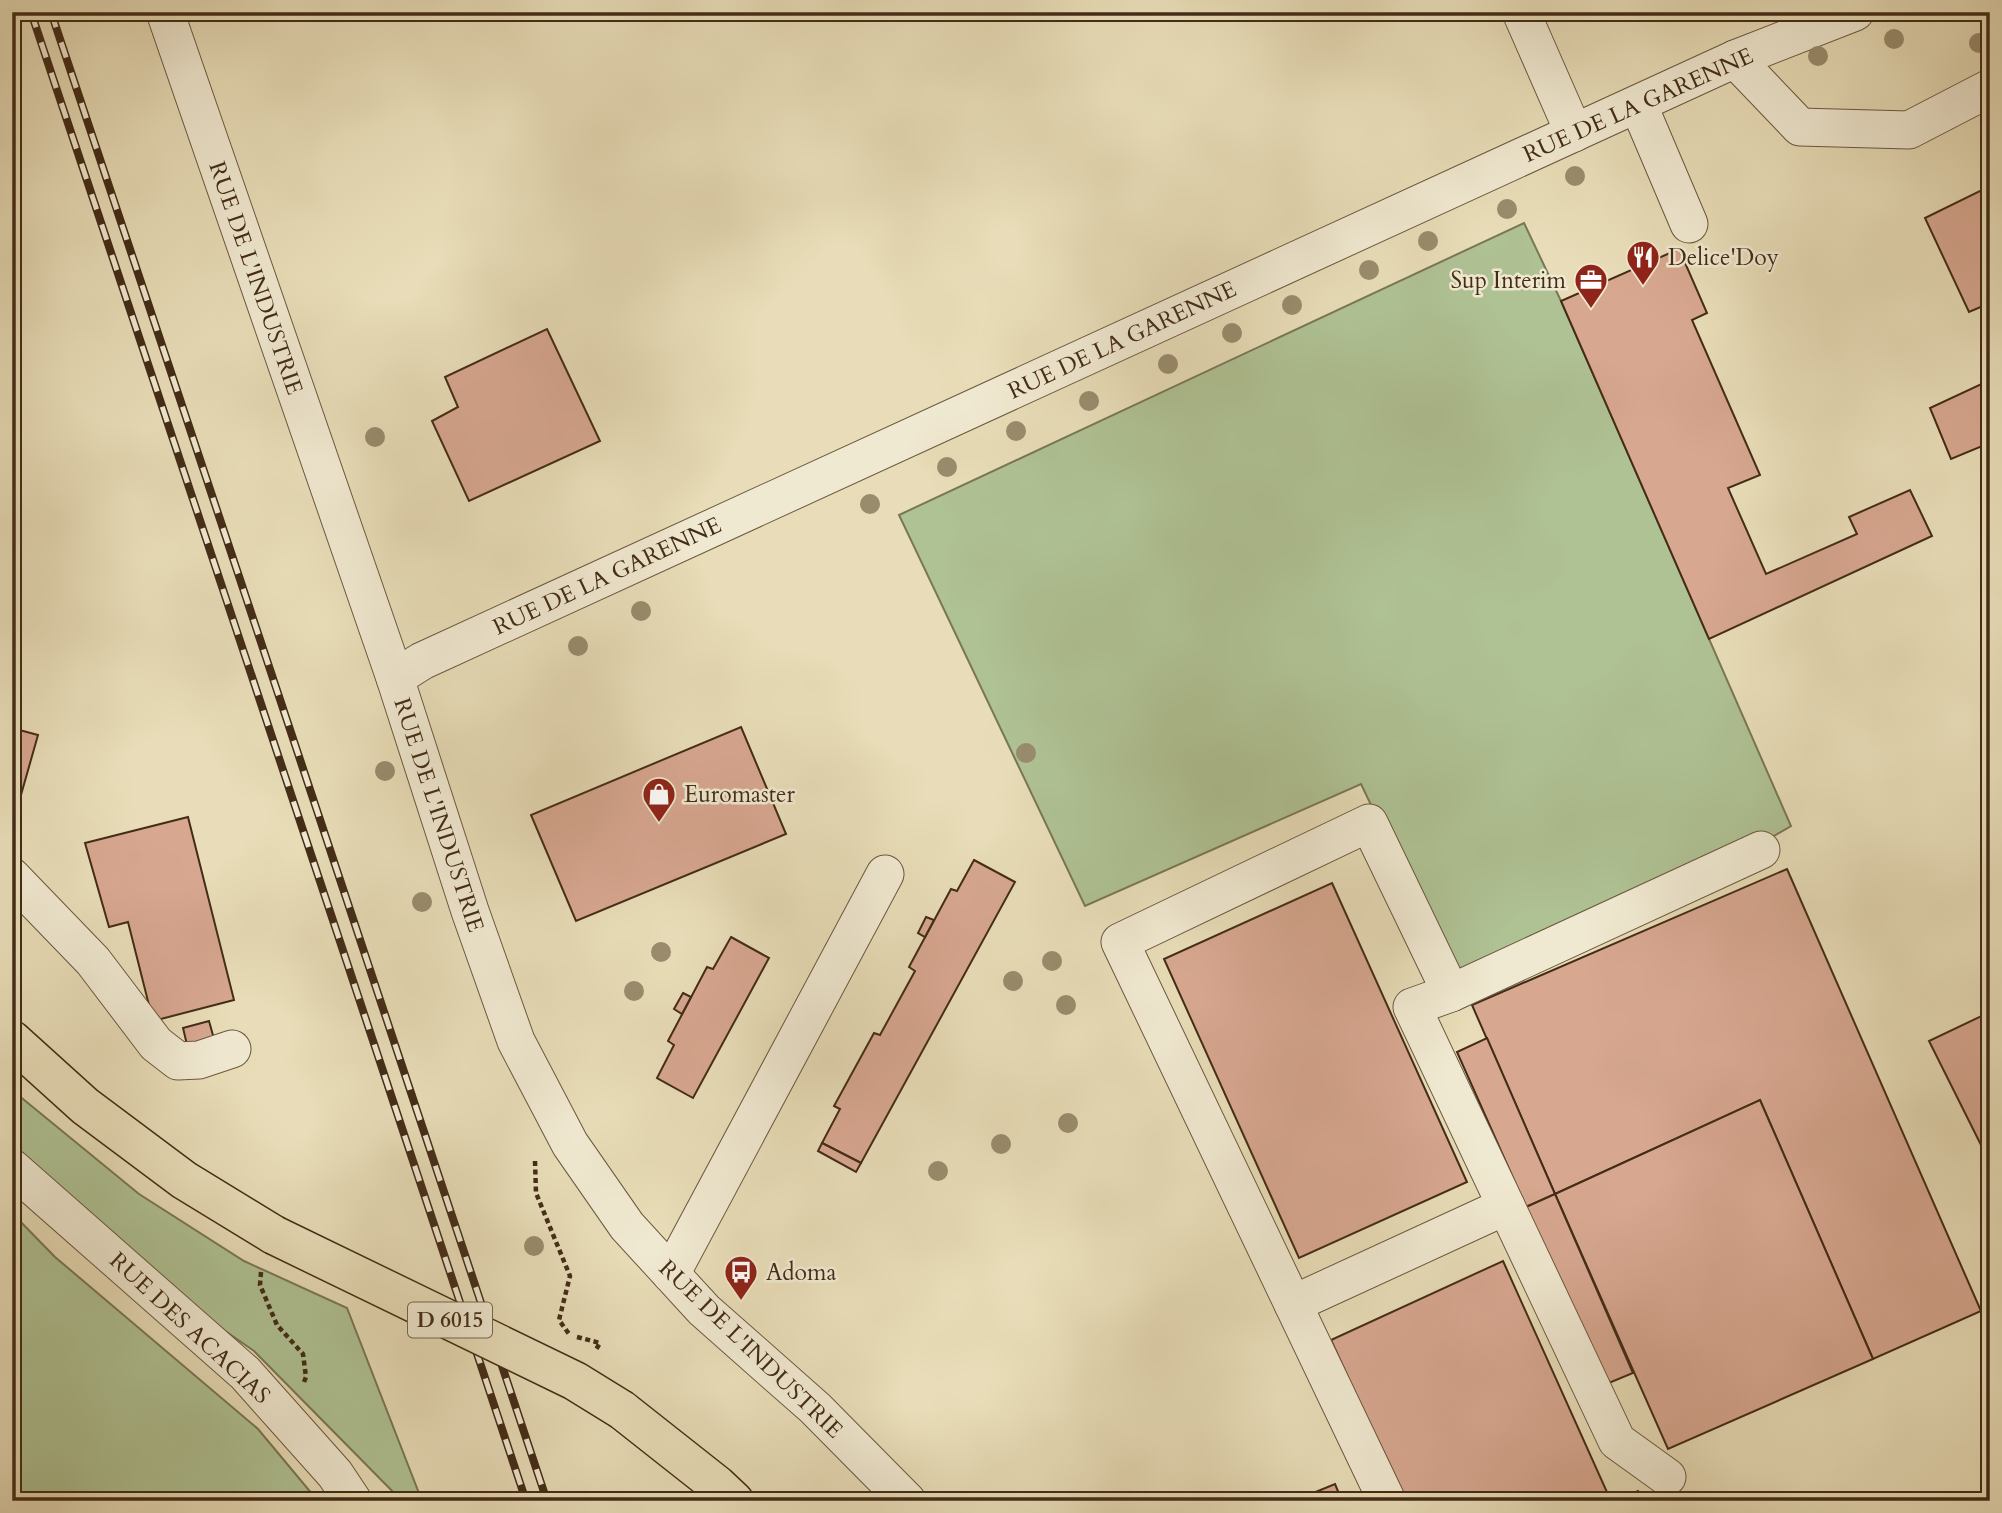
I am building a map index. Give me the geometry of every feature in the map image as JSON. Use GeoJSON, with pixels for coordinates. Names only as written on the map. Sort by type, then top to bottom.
{"type":"FeatureCollection","features":[{"type":"Feature","properties":{"kind":"main road","name":"D 6015"},"geometry":{"type":"LineString","coordinates":[[12,1040],[85,1106],[268,1247],[575,1381],[622,1410],[734,1501]]}},
{"type":"Feature","properties":{"kind":"street","name":"RUE DE L'INDUSTRIE"},"geometry":{"type":"LineString","coordinates":[[165,12],[395,678],[470,911],[516,1041],[570,1144],[627,1226],[704,1310],[815,1408],[907,1501]]}},
{"type":"Feature","properties":{"kind":"street"},"geometry":{"type":"LineString","coordinates":[[1521,12],[1574,133]]}},
{"type":"Feature","properties":{"kind":"street","name":"RUE DE LA GARENNE"},"geometry":{"type":"LineString","coordinates":[[395,678],[422,662],[1735,59],[1855,12]]}},
{"type":"Feature","properties":{"kind":"street"},"geometry":{"type":"LineString","coordinates":[[1735,59],[1800,127],[1909,130],[1990,88]]}},
{"type":"Feature","properties":{"kind":"street"},"geometry":{"type":"LineString","coordinates":[[1638,104],[1689,224]]}},
{"type":"Feature","properties":{"kind":"street"},"geometry":{"type":"LineString","coordinates":[[1387,1501],[1120,942],[1369,824],[1451,993]]}},
{"type":"Feature","properties":{"kind":"street"},"geometry":{"type":"LineString","coordinates":[[1667,1477],[1617,1441],[1412,1007],[1451,993],[1760,850]]}},
{"type":"Feature","properties":{"kind":"street"},"geometry":{"type":"LineString","coordinates":[[671,1275],[885,874]]}},
{"type":"Feature","properties":{"kind":"street"},"geometry":{"type":"LineString","coordinates":[[12,877],[93,961],[156,1044],[178,1061],[199,1060],[232,1049]]}},
{"type":"Feature","properties":{"kind":"street","name":"RUE DES ACACIAS"},"geometry":{"type":"LineString","coordinates":[[12,1168],[245,1373],[335,1474],[353,1501]]}},
{"type":"Feature","properties":{"kind":"street"},"geometry":{"type":"LineString","coordinates":[[1293,1304],[1506,1206]]}},
{"type":"Feature","properties":{"kind":"path"},"geometry":{"type":"LineString","coordinates":[[534,1154],[537,1192],[570,1276],[559,1320],[569,1335],[600,1343],[575,1381]]}},
{"type":"Feature","properties":{"kind":"path"},"geometry":{"type":"LineString","coordinates":[[268,1247],[260,1285],[277,1325],[303,1354]]}},
{"type":"Feature","properties":{"kind":"green space"},"geometry":{"type":"Polygon","coordinates":[[[1524,223],[1561,301],[1791,826],[1745,853],[1456,982],[1361,784],[1085,906],[899,515],[1524,223]]]}},
{"type":"Feature","properties":{"kind":"green space"},"geometry":{"type":"Polygon","coordinates":[[[12,1090],[139,1194],[244,1261],[347,1308],[422,1501],[402,1501],[254,1351],[188,1305],[12,1154],[12,1090]]]}},
{"type":"Feature","properties":{"kind":"green space"},"geometry":{"type":"Polygon","coordinates":[[[12,1213],[55,1257],[258,1429],[318,1501],[12,1501],[12,1213]]]}},
{"type":"Feature","properties":{"kind":"building"},"geometry":{"type":"Polygon","coordinates":[[[1990,186],[1990,303],[1969,312],[1925,218],[1990,186]]]}},
{"type":"Feature","properties":{"kind":"building"},"geometry":{"type":"Polygon","coordinates":[[[1679,249],[1707,313],[1692,320],[1760,475],[1728,488],[1766,574],[1857,534],[1849,517],[1910,490],[1932,536],[1709,639],[1561,301],[1679,249]]]}},
{"type":"Feature","properties":{"kind":"building"},"geometry":{"type":"Polygon","coordinates":[[[547,329],[600,441],[469,501],[432,421],[458,407],[445,377],[547,329]]]}},
{"type":"Feature","properties":{"kind":"building"},"geometry":{"type":"Polygon","coordinates":[[[1990,380],[1990,450],[1982,446],[1951,459],[1930,408],[1990,380]]]}},
{"type":"Feature","properties":{"kind":"building","name":"Euromaster"},"geometry":{"type":"Polygon","coordinates":[[[741,727],[786,834],[576,921],[531,815],[741,727]]]}},
{"type":"Feature","properties":{"kind":"building"},"geometry":{"type":"Polygon","coordinates":[[[12,728],[38,735],[17,809],[12,811],[12,728]]]}},
{"type":"Feature","properties":{"kind":"building"},"geometry":{"type":"Polygon","coordinates":[[[188,817],[234,1000],[153,1021],[128,922],[109,927],[85,843],[188,817]]]}},
{"type":"Feature","properties":{"kind":"building"},"geometry":{"type":"Polygon","coordinates":[[[974,860],[1015,882],[861,1163],[822,1143],[840,1109],[834,1106],[874,1033],[880,1035],[915,971],[909,967],[951,889],[957,891],[974,860]]]}},
{"type":"Feature","properties":{"kind":"building"},"geometry":{"type":"Polygon","coordinates":[[[1787,869],[1981,1311],[1873,1359],[1760,1100],[1555,1194],[1472,1005],[1787,869]]]}},
{"type":"Feature","properties":{"kind":"building"},"geometry":{"type":"Polygon","coordinates":[[[1332,883],[1467,1182],[1299,1258],[1164,959],[1332,883]]]}},
{"type":"Feature","properties":{"kind":"building"},"geometry":{"type":"Polygon","coordinates":[[[926,917],[934,920],[925,937],[918,933],[926,917]]]}},
{"type":"Feature","properties":{"kind":"building"},"geometry":{"type":"Polygon","coordinates":[[[731,937],[769,958],[693,1098],[657,1078],[674,1045],[668,1041],[707,967],[713,969],[731,937]]]}},
{"type":"Feature","properties":{"kind":"building"},"geometry":{"type":"Polygon","coordinates":[[[683,993],[691,997],[682,1014],[674,1009],[683,993]]]}},
{"type":"Feature","properties":{"kind":"building"},"geometry":{"type":"Polygon","coordinates":[[[1990,1012],[1990,1163],[1929,1041],[1990,1012]]]}},
{"type":"Feature","properties":{"kind":"building"},"geometry":{"type":"Polygon","coordinates":[[[209,1021],[216,1046],[189,1053],[183,1028],[209,1021]]]}},
{"type":"Feature","properties":{"kind":"building"},"geometry":{"type":"Polygon","coordinates":[[[1487,1038],[1555,1194],[1526,1207],[1457,1052],[1487,1038]]]}},
{"type":"Feature","properties":{"kind":"building"},"geometry":{"type":"Polygon","coordinates":[[[1760,1100],[1873,1359],[1668,1449],[1555,1194],[1760,1100]]]}},
{"type":"Feature","properties":{"kind":"building"},"geometry":{"type":"Polygon","coordinates":[[[822,1143],[861,1163],[856,1172],[818,1151],[822,1143]]]}},
{"type":"Feature","properties":{"kind":"building"},"geometry":{"type":"Polygon","coordinates":[[[1555,1194],[1633,1373],[1604,1385],[1526,1207],[1555,1194]]]}},
{"type":"Feature","properties":{"kind":"building"},"geometry":{"type":"Polygon","coordinates":[[[1503,1261],[1611,1501],[1404,1501],[1331,1340],[1503,1261]]]}},
{"type":"Feature","properties":{"kind":"building"},"geometry":{"type":"Polygon","coordinates":[[[1335,1484],[1342,1501],[1296,1500],[1335,1484]]]}},
{"type":"Feature","properties":{"kind":"building"},"geometry":{"type":"Polygon","coordinates":[[[1638,1491],[1642,1501],[1619,1501],[1619,1499],[1638,1491]]]}},
{"type":"Feature","properties":{"kind":"railway"},"geometry":{"type":"LineString","coordinates":[[31,12],[526,1501]]}},
{"type":"Feature","properties":{"kind":"railway"},"geometry":{"type":"LineString","coordinates":[[51,12],[547,1501]]}},
{"type":"Feature","properties":{"kind":"place","name":"Delice'Doy"},"geometry":{"type":"Point","coordinates":[1643,287]}},
{"type":"Feature","properties":{"kind":"place","name":"Sup Interim"},"geometry":{"type":"Point","coordinates":[1591,310]}},
{"type":"Feature","properties":{"kind":"place","name":"Euromaster"},"geometry":{"type":"Point","coordinates":[659,824]}},
{"type":"Feature","properties":{"kind":"place","name":"Adoma"},"geometry":{"type":"Point","coordinates":[741,1302]}}]}
